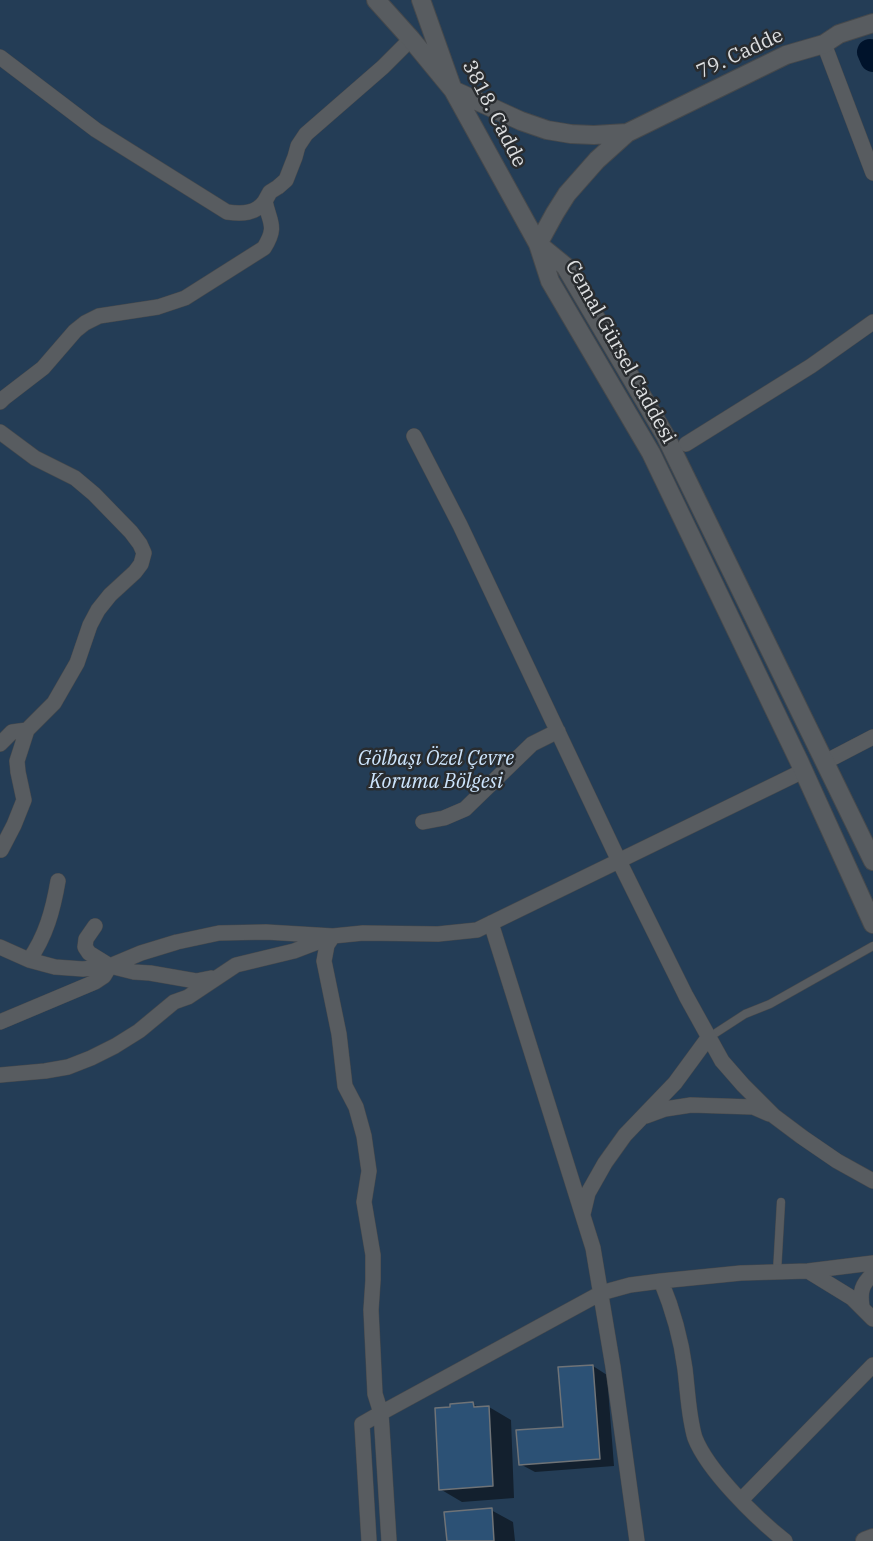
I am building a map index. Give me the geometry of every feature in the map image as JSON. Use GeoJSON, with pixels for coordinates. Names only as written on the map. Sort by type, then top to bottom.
{"type":"FeatureCollection","features":[{"type":"Feature","properties":{"kind":"street"},"geometry":{"type":"LineString","coordinates":[[376,0],[453,90]]}},
{"type":"Feature","properties":{"kind":"street","name":"3818. Cadde"},"geometry":{"type":"LineString","coordinates":[[421,0],[453,90],[538,244]]}},
{"type":"Feature","properties":{"kind":"street","name":"79. Cadde"},"geometry":{"type":"LineString","coordinates":[[538,244],[567,194],[597,160],[627,133],[786,55],[824,44],[839,34],[873,23]]}},
{"type":"Feature","properties":{"kind":"street"},"geometry":{"type":"LineString","coordinates":[[0,57],[96,130],[227,212],[240,213],[254,211],[261,207],[270,192],[286,180],[298,146],[306,134],[383,67],[411,39]]}},
{"type":"Feature","properties":{"kind":"street"},"geometry":{"type":"LineString","coordinates":[[824,44],[873,173]]}},
{"type":"Feature","properties":{"kind":"street","name":"79. Cadde"},"geometry":{"type":"LineString","coordinates":[[453,90],[521,121],[547,130],[594,135],[627,133]]}},
{"type":"Feature","properties":{"kind":"street"},"geometry":{"type":"LineString","coordinates":[[0,402],[43,368],[75,331],[85,323],[99,316],[158,307],[185,298],[264,248],[272,229],[265,201]]}},
{"type":"Feature","properties":{"kind":"street","name":"Cemal Gürsel Caddesi"},"geometry":{"type":"LineString","coordinates":[[538,244],[565,266],[666,437],[873,861]]}},
{"type":"Feature","properties":{"kind":"street","name":"Cemal Gürsel Caddesi"},"geometry":{"type":"LineString","coordinates":[[538,244],[550,281],[651,453],[803,771],[873,924]]}},
{"type":"Feature","properties":{"kind":"street"},"geometry":{"type":"LineString","coordinates":[[687,444],[811,366],[873,322]]}},
{"type":"Feature","properties":{"kind":"street"},"geometry":{"type":"LineString","coordinates":[[0,432],[35,458],[75,478],[131,532],[141,544],[144,553],[141,564],[135,572],[98,609],[77,663],[54,703],[27,730],[17,761],[24,800],[2,850]]}},
{"type":"Feature","properties":{"kind":"street"},"geometry":{"type":"LineString","coordinates":[[414,436],[460,525],[619,861],[708,1038],[722,1060],[743,1085],[774,1116],[837,1161],[873,1181]]}},
{"type":"Feature","properties":{"kind":"street"},"geometry":{"type":"LineString","coordinates":[[0,744],[12,732],[27,730]]}},
{"type":"Feature","properties":{"kind":"street"},"geometry":{"type":"LineString","coordinates":[[423,822],[444,818],[465,809],[532,744],[558,731]]}},
{"type":"Feature","properties":{"kind":"street"},"geometry":{"type":"LineString","coordinates":[[825,762],[873,737]]}},
{"type":"Feature","properties":{"kind":"street"},"geometry":{"type":"LineString","coordinates":[[0,947],[29,960],[55,967],[83,969],[110,966],[159,947],[219,933],[266,932],[333,936],[363,933],[438,934],[477,930],[803,771]]}},
{"type":"Feature","properties":{"kind":"street"},"geometry":{"type":"LineString","coordinates":[[29,960],[37,948],[51,915],[58,881]]}},
{"type":"Feature","properties":{"kind":"street"},"geometry":{"type":"LineString","coordinates":[[491,923],[593,1248],[613,1367],[637,1541]]}},
{"type":"Feature","properties":{"kind":"street"},"geometry":{"type":"LineString","coordinates":[[95,926],[86,939],[85,947],[89,953],[110,966],[196,981],[220,975]]}},
{"type":"Feature","properties":{"kind":"street"},"geometry":{"type":"LineString","coordinates":[[0,1075],[68,1067],[91,1058],[139,1031],[174,1002],[188,996],[236,965],[294,951],[333,936]]}},
{"type":"Feature","properties":{"kind":"street"},"geometry":{"type":"LineString","coordinates":[[333,936],[327,945],[324,961],[339,1034],[345,1086],[356,1107],[364,1136],[369,1171],[364,1202],[373,1255],[371,1310],[375,1394],[381,1413],[389,1541]]}},
{"type":"Feature","properties":{"kind":"street"},"geometry":{"type":"LineString","coordinates":[[0,1022],[95,982],[104,976],[110,966]]}},
{"type":"Feature","properties":{"kind":"street"},"geometry":{"type":"LineString","coordinates":[[583,1215],[588,1193],[605,1163],[626,1135],[675,1083],[708,1038]]}},
{"type":"Feature","properties":{"kind":"street"},"geometry":{"type":"LineString","coordinates":[[644,1117],[666,1108],[691,1105],[753,1107],[774,1116]]}},
{"type":"Feature","properties":{"kind":"street"},"geometry":{"type":"LineString","coordinates":[[369,1541],[362,1424],[381,1413],[601,1293],[630,1285],[661,1281],[741,1273],[808,1271],[873,1263]]}},
{"type":"Feature","properties":{"kind":"street"},"geometry":{"type":"LineString","coordinates":[[808,1271],[852,1298],[873,1319]]}},
{"type":"Feature","properties":{"kind":"street"},"geometry":{"type":"LineString","coordinates":[[862,1307],[860,1294],[866,1280],[873,1274]]}},
{"type":"Feature","properties":{"kind":"street"},"geometry":{"type":"LineString","coordinates":[[661,1281],[679,1330],[694,1437],[708,1461],[741,1500],[785,1541]]}},
{"type":"Feature","properties":{"kind":"street"},"geometry":{"type":"LineString","coordinates":[[741,1500],[873,1365]]}},
{"type":"Feature","properties":{"kind":"street"},"geometry":{"type":"LineString","coordinates":[[865,1541],[873,1538]]}},
{"type":"Feature","properties":{"kind":"lane"},"geometry":{"type":"LineString","coordinates":[[708,1038],[746,1014],[770,1004],[873,946]]}},
{"type":"Feature","properties":{"kind":"lane"},"geometry":{"type":"LineString","coordinates":[[777,1272],[781,1203]]}},
{"type":"Feature","properties":{"kind":"green space","name":"Gölbaşı Özel Çevre Koruma Bölgesi"},"geometry":{"type":"Polygon","coordinates":[[[0,0],[873,0],[873,1541],[0,1541],[0,0]]]}},
{"type":"Feature","properties":{"kind":"building"},"geometry":{"type":"Polygon","coordinates":[[[593,1365],[600,1459],[519,1465],[516,1430],[563,1427],[558,1367],[593,1365]]]}},
{"type":"Feature","properties":{"kind":"building"},"geometry":{"type":"Polygon","coordinates":[[[473,1402],[474,1407],[489,1406],[493,1486],[439,1490],[435,1408],[473,1402]]]}},
{"type":"Feature","properties":{"kind":"building"},"geometry":{"type":"Polygon","coordinates":[[[492,1508],[494,1541],[447,1541],[444,1512],[492,1508]]]}},
{"type":"Feature","properties":{"kind":"waterway"},"geometry":{"type":"LineString","coordinates":[[870,52],[873,59]]}}]}
